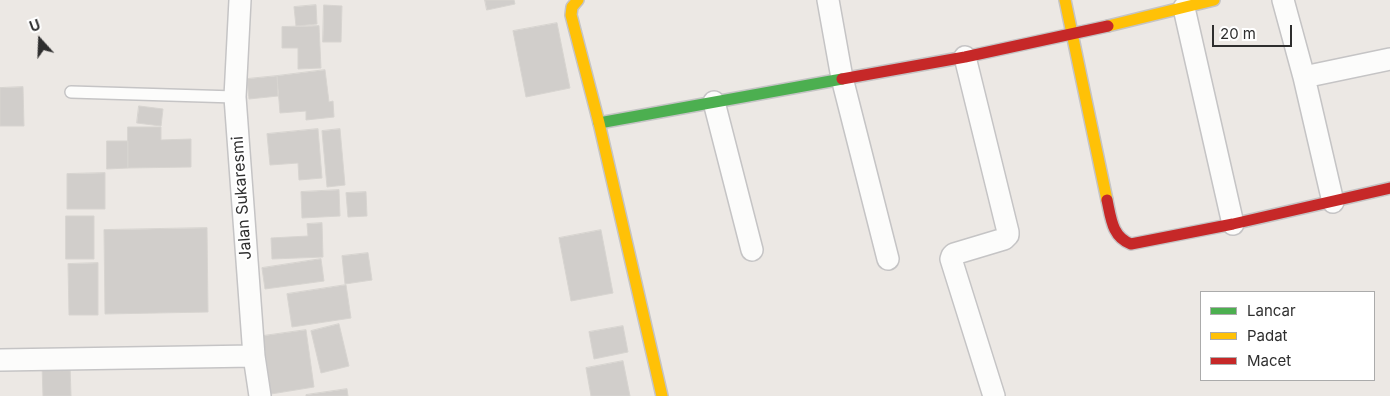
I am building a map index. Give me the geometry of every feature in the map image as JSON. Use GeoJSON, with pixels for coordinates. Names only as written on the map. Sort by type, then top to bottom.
{"type":"FeatureCollection","features":[{"type":"Feature","properties":{"kind":"street","name":"Jalan Sukaresmi"},"geometry":{"type":"LineString","coordinates":[[240,0],[234,97],[254,356],[260,396]]}},
{"type":"Feature","properties":{"kind":"street"},"geometry":{"type":"LineString","coordinates":[[578,0],[572,7],[571,15],[662,396]]}},
{"type":"Feature","properties":{"kind":"street"},"geometry":{"type":"LineString","coordinates":[[828,0],[842,78],[888,259]]}},
{"type":"Feature","properties":{"kind":"street"},"geometry":{"type":"LineString","coordinates":[[1065,0],[1113,227],[1118,237],[1131,244],[1233,224],[1390,188]]}},
{"type":"Feature","properties":{"kind":"street"},"geometry":{"type":"LineString","coordinates":[[598,123],[965,57],[1073,35],[1214,0]]}},
{"type":"Feature","properties":{"kind":"street"},"geometry":{"type":"LineString","coordinates":[[1283,0],[1304,77],[1333,202]]}},
{"type":"Feature","properties":{"kind":"street"},"geometry":{"type":"LineString","coordinates":[[1184,8],[1233,224]]}},
{"type":"Feature","properties":{"kind":"street"},"geometry":{"type":"LineString","coordinates":[[965,57],[1008,235],[1004,239],[954,254],[951,258],[994,396]]}},
{"type":"Feature","properties":{"kind":"street"},"geometry":{"type":"LineString","coordinates":[[1304,77],[1390,59]]}},
{"type":"Feature","properties":{"kind":"street"},"geometry":{"type":"LineString","coordinates":[[714,102],[752,250]]}},
{"type":"Feature","properties":{"kind":"street"},"geometry":{"type":"LineString","coordinates":[[0,360],[254,356]]}},
{"type":"Feature","properties":{"kind":"lane"},"geometry":{"type":"LineString","coordinates":[[71,92],[234,97]]}},
{"type":"Feature","properties":{"kind":"building"},"geometry":{"type":"Polygon","coordinates":[[[485,0],[514,0],[515,4],[487,10],[485,0]]]}},
{"type":"Feature","properties":{"kind":"building"},"geometry":{"type":"Polygon","coordinates":[[[316,5],[317,24],[296,26],[294,7],[316,5]]]}},
{"type":"Feature","properties":{"kind":"building"},"geometry":{"type":"Polygon","coordinates":[[[324,5],[342,6],[341,42],[323,42],[324,5]]]}},
{"type":"Feature","properties":{"kind":"building"},"geometry":{"type":"Polygon","coordinates":[[[557,23],[570,88],[526,97],[513,31],[557,23]]]}},
{"type":"Feature","properties":{"kind":"building"},"geometry":{"type":"Polygon","coordinates":[[[319,26],[321,68],[298,69],[298,48],[282,48],[282,27],[319,26]]]}},
{"type":"Feature","properties":{"kind":"building"},"geometry":{"type":"Polygon","coordinates":[[[325,70],[329,102],[333,101],[334,117],[306,120],[306,111],[280,113],[277,76],[325,70]]]}},
{"type":"Feature","properties":{"kind":"building"},"geometry":{"type":"Polygon","coordinates":[[[277,76],[278,96],[249,99],[247,79],[277,76]]]}},
{"type":"Feature","properties":{"kind":"building"},"geometry":{"type":"Polygon","coordinates":[[[23,87],[24,126],[0,126],[0,88],[23,87]]]}},
{"type":"Feature","properties":{"kind":"building"},"geometry":{"type":"Polygon","coordinates":[[[139,106],[163,109],[161,126],[137,123],[139,106]]]}},
{"type":"Feature","properties":{"kind":"building"},"geometry":{"type":"Polygon","coordinates":[[[128,127],[161,127],[161,140],[191,139],[191,167],[128,168],[128,127]]]}},
{"type":"Feature","properties":{"kind":"building"},"geometry":{"type":"Polygon","coordinates":[[[318,129],[322,178],[299,180],[298,163],[270,165],[267,134],[318,129]]]}},
{"type":"Feature","properties":{"kind":"building"},"geometry":{"type":"Polygon","coordinates":[[[340,129],[345,185],[327,187],[322,131],[340,129]]]}},
{"type":"Feature","properties":{"kind":"building"},"geometry":{"type":"Polygon","coordinates":[[[107,141],[128,141],[128,168],[107,169],[107,141]]]}},
{"type":"Feature","properties":{"kind":"building"},"geometry":{"type":"Polygon","coordinates":[[[105,173],[105,209],[67,209],[67,174],[105,173]]]}},
{"type":"Feature","properties":{"kind":"building"},"geometry":{"type":"Polygon","coordinates":[[[339,190],[340,216],[302,218],[301,192],[339,190]]]}},
{"type":"Feature","properties":{"kind":"building"},"geometry":{"type":"Polygon","coordinates":[[[366,192],[367,216],[348,217],[346,193],[366,192]]]}},
{"type":"Feature","properties":{"kind":"building"},"geometry":{"type":"Polygon","coordinates":[[[66,216],[94,216],[94,259],[66,259],[66,216]]]}},
{"type":"Feature","properties":{"kind":"building"},"geometry":{"type":"Polygon","coordinates":[[[322,223],[323,257],[272,259],[271,238],[308,236],[307,224],[322,223]]]}},
{"type":"Feature","properties":{"kind":"building"},"geometry":{"type":"Polygon","coordinates":[[[207,228],[208,312],[105,314],[104,230],[207,228]]]}},
{"type":"Feature","properties":{"kind":"building"},"geometry":{"type":"Polygon","coordinates":[[[601,230],[613,293],[571,301],[559,238],[601,230]]]}},
{"type":"Feature","properties":{"kind":"building"},"geometry":{"type":"Polygon","coordinates":[[[368,253],[372,280],[345,284],[342,256],[368,253]]]}},
{"type":"Feature","properties":{"kind":"building"},"geometry":{"type":"Polygon","coordinates":[[[321,259],[324,281],[265,289],[262,268],[321,259]]]}},
{"type":"Feature","properties":{"kind":"building"},"geometry":{"type":"Polygon","coordinates":[[[98,263],[98,315],[69,315],[68,264],[98,263]]]}},
{"type":"Feature","properties":{"kind":"building"},"geometry":{"type":"Polygon","coordinates":[[[346,285],[351,318],[292,327],[287,294],[346,285]]]}},
{"type":"Feature","properties":{"kind":"building"},"geometry":{"type":"Polygon","coordinates":[[[339,324],[349,366],[321,373],[311,331],[339,324]]]}},
{"type":"Feature","properties":{"kind":"building"},"geometry":{"type":"Polygon","coordinates":[[[623,326],[628,352],[594,359],[589,332],[623,326]]]}},
{"type":"Feature","properties":{"kind":"building"},"geometry":{"type":"Polygon","coordinates":[[[306,330],[314,387],[271,394],[263,336],[306,330]]]}},
{"type":"Feature","properties":{"kind":"building"},"geometry":{"type":"Polygon","coordinates":[[[623,361],[630,396],[591,396],[586,368],[623,361]]]}},
{"type":"Feature","properties":{"kind":"building"},"geometry":{"type":"Polygon","coordinates":[[[70,364],[71,396],[43,396],[42,365],[70,364]]]}},
{"type":"Feature","properties":{"kind":"building"},"geometry":{"type":"Polygon","coordinates":[[[347,389],[348,396],[306,396],[306,395],[347,389]]]}},
{"type":"Feature","properties":{"kind":"traffic: fast"},"geometry":{"type":"LineString","coordinates":[[599,123],[842,79]]}},
{"type":"Feature","properties":{"kind":"traffic: slow"},"geometry":{"type":"LineString","coordinates":[[578,0],[572,7],[571,15],[599,123],[662,396]]}},
{"type":"Feature","properties":{"kind":"traffic: slow"},"geometry":{"type":"LineString","coordinates":[[1065,0],[1107,200]]}},
{"type":"Feature","properties":{"kind":"traffic: slow"},"geometry":{"type":"LineString","coordinates":[[1108,26],[1214,0]]}},
{"type":"Feature","properties":{"kind":"traffic: jam"},"geometry":{"type":"LineString","coordinates":[[842,79],[965,57],[1108,26]]}},
{"type":"Feature","properties":{"kind":"traffic: jam"},"geometry":{"type":"LineString","coordinates":[[1107,200],[1111,220],[1116,232],[1131,244],[1233,224],[1390,188]]}}]}
